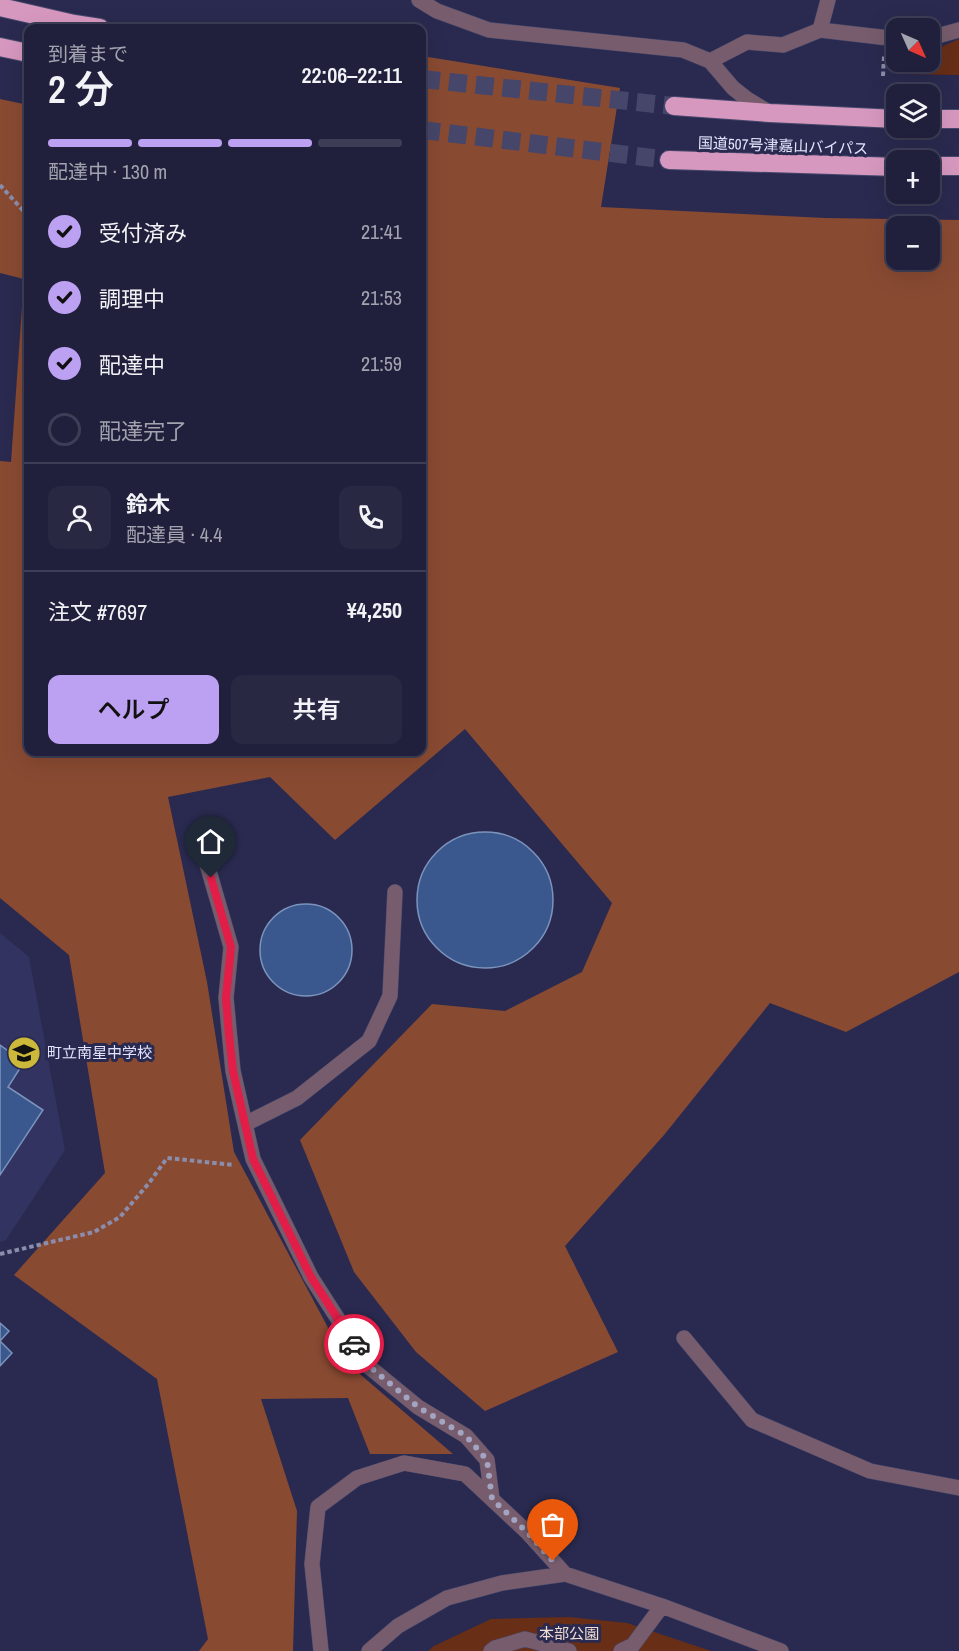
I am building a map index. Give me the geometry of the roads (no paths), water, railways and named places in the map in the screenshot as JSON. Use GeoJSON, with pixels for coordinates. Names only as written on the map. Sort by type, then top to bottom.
{"type":"FeatureCollection","features":[{"type":"Feature","properties":{"kind":"highway"},"geometry":{"type":"LineString","coordinates":[[0,7],[74,24]]}},
{"type":"Feature","properties":{"kind":"highway"},"geometry":{"type":"LineString","coordinates":[[0,47],[24,52]]}},
{"type":"Feature","properties":{"kind":"highway","name":"国道507号津嘉山バイパス"},"geometry":{"type":"LineString","coordinates":[[674,106],[886,118]]}},
{"type":"Feature","properties":{"kind":"highway"},"geometry":{"type":"LineString","coordinates":[[940,119],[959,119]]}},
{"type":"Feature","properties":{"kind":"highway","name":"国道507号津嘉山バイパス"},"geometry":{"type":"LineString","coordinates":[[669,160],[886,166]]}},
{"type":"Feature","properties":{"kind":"highway"},"geometry":{"type":"LineString","coordinates":[[940,166],[959,166]]}},
{"type":"Feature","properties":{"kind":"street"},"geometry":{"type":"LineString","coordinates":[[419,0],[437,10],[489,30],[683,50],[710,60],[733,88],[770,113]]}},
{"type":"Feature","properties":{"kind":"street"},"geometry":{"type":"LineString","coordinates":[[820,30],[828,0]]}},
{"type":"Feature","properties":{"kind":"street"},"geometry":{"type":"LineString","coordinates":[[710,60],[747,42],[783,45],[820,30],[886,38]]}},
{"type":"Feature","properties":{"kind":"street"},"geometry":{"type":"LineString","coordinates":[[940,35],[959,30]]}},
{"type":"Feature","properties":{"kind":"street"},"geometry":{"type":"LineString","coordinates":[[198,833],[231,947],[226,998],[233,1071],[256,1167],[311,1277],[369,1366],[418,1407],[466,1436],[487,1460],[492,1499]]}},
{"type":"Feature","properties":{"kind":"street"},"geometry":{"type":"LineString","coordinates":[[245,1124],[297,1098],[369,1041],[390,996],[394,892]]}},
{"type":"Feature","properties":{"kind":"street"},"geometry":{"type":"LineString","coordinates":[[684,1338],[752,1420],[870,1471],[959,1488]]}},
{"type":"Feature","properties":{"kind":"street"},"geometry":{"type":"LineString","coordinates":[[321,1651],[312,1564],[318,1507],[357,1478],[404,1463],[465,1474],[527,1532],[564,1574]]}},
{"type":"Feature","properties":{"kind":"street"},"geometry":{"type":"LineString","coordinates":[[369,1651],[398,1626],[447,1598],[502,1583],[564,1574],[662,1606],[781,1651]]}},
{"type":"Feature","properties":{"kind":"street"},"geometry":{"type":"LineString","coordinates":[[621,1651],[633,1645],[662,1606]]}},
{"type":"Feature","properties":{"kind":"street"},"geometry":{"type":"LineString","coordinates":[[490,1651],[525,1639],[569,1651]]}},
{"type":"Feature","properties":{"kind":"tunnel"},"geometry":{"type":"LineString","coordinates":[[426,79],[674,106]]}},
{"type":"Feature","properties":{"kind":"tunnel"},"geometry":{"type":"LineString","coordinates":[[426,130],[669,160]]}},
{"type":"Feature","properties":{"kind":"place","name":"町立南星中学校"},"geometry":{"type":"Point","coordinates":[24,1053]}},
{"type":"Feature","properties":{"kind":"park label","name":"本部公園"},"geometry":{"type":"Point","coordinates":[569,1634]}}]}
